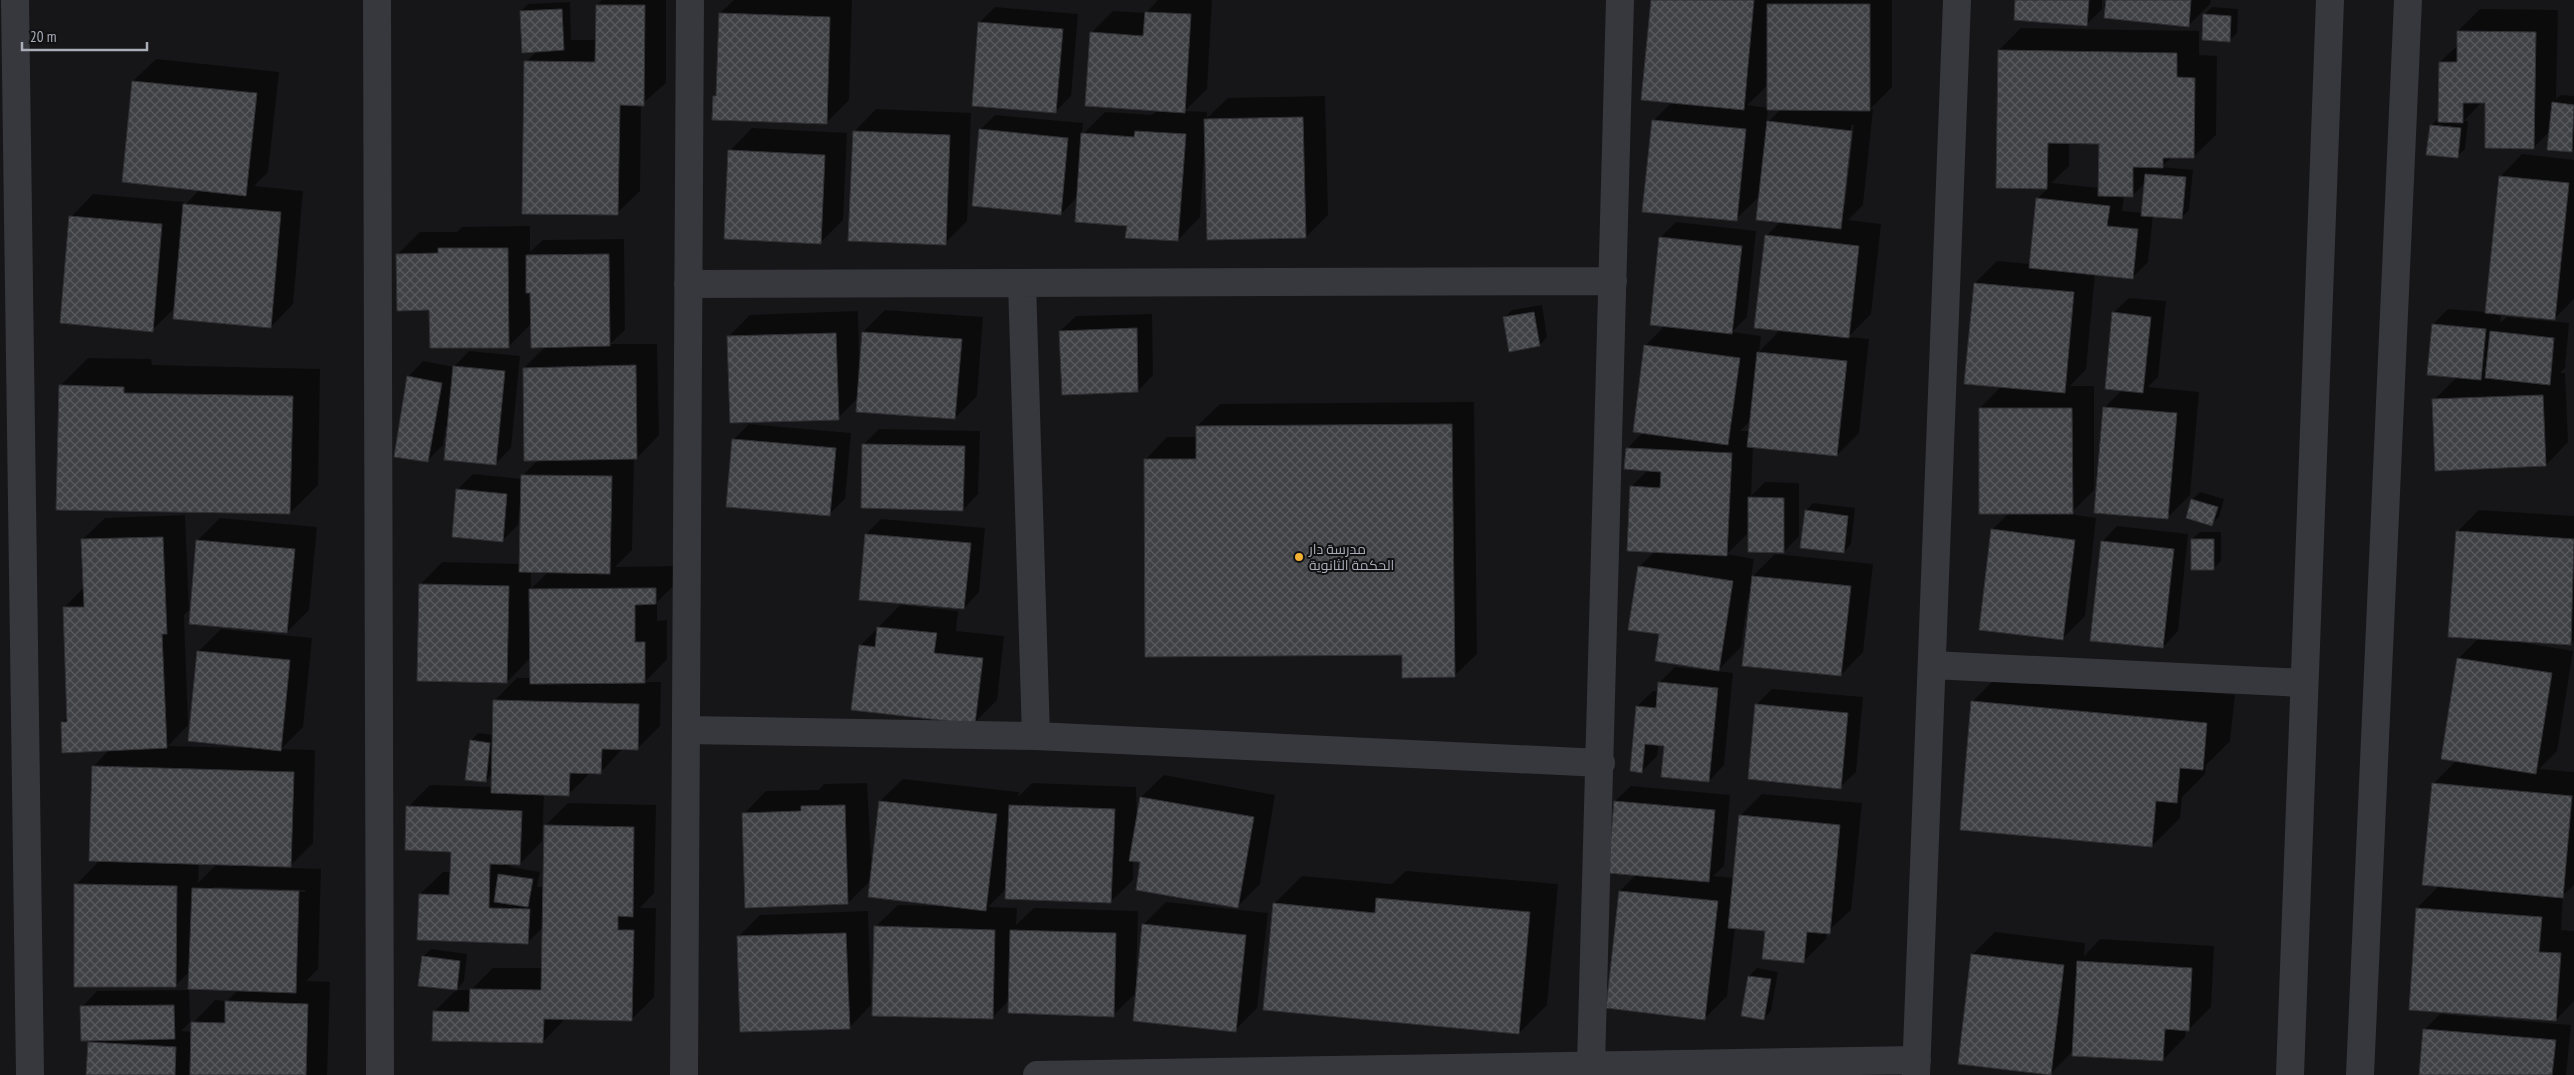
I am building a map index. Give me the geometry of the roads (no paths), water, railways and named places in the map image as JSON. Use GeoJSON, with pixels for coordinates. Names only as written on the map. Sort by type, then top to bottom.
{"type":"FeatureCollection","features":[{"type":"Feature","properties":{"kind":"street"},"geometry":{"type":"LineString","coordinates":[[15,0],[8,133],[30,1075]]}},
{"type":"Feature","properties":{"kind":"street"},"geometry":{"type":"LineString","coordinates":[[377,0],[380,1075]]}},
{"type":"Feature","properties":{"kind":"street"},"geometry":{"type":"LineString","coordinates":[[684,1075],[690,0]]}},
{"type":"Feature","properties":{"kind":"street"},"geometry":{"type":"LineString","coordinates":[[1591,1065],[1601,763],[1620,0]]}},
{"type":"Feature","properties":{"kind":"street"},"geometry":{"type":"LineString","coordinates":[[1037,1075],[1591,1065],[1917,1067],[1957,0]]}},
{"type":"Feature","properties":{"kind":"street"},"geometry":{"type":"LineString","coordinates":[[2290,1075],[2330,0]]}},
{"type":"Feature","properties":{"kind":"street"},"geometry":{"type":"LineString","coordinates":[[2360,1075],[2408,0]]}},
{"type":"Feature","properties":{"kind":"street"},"geometry":{"type":"LineString","coordinates":[[688,284],[1613,281]]}},
{"type":"Feature","properties":{"kind":"street"},"geometry":{"type":"LineString","coordinates":[[1022,283],[1036,736]]}},
{"type":"Feature","properties":{"kind":"street"},"geometry":{"type":"LineString","coordinates":[[1932,665],[2304,683]]}},
{"type":"Feature","properties":{"kind":"street"},"geometry":{"type":"LineString","coordinates":[[686,730],[1036,736],[1601,763]]}},
{"type":"Feature","properties":{"kind":"place","name":"مدرسة دار الحكمة الثانوية"},"geometry":{"type":"Point","coordinates":[1299,557]}}]}
